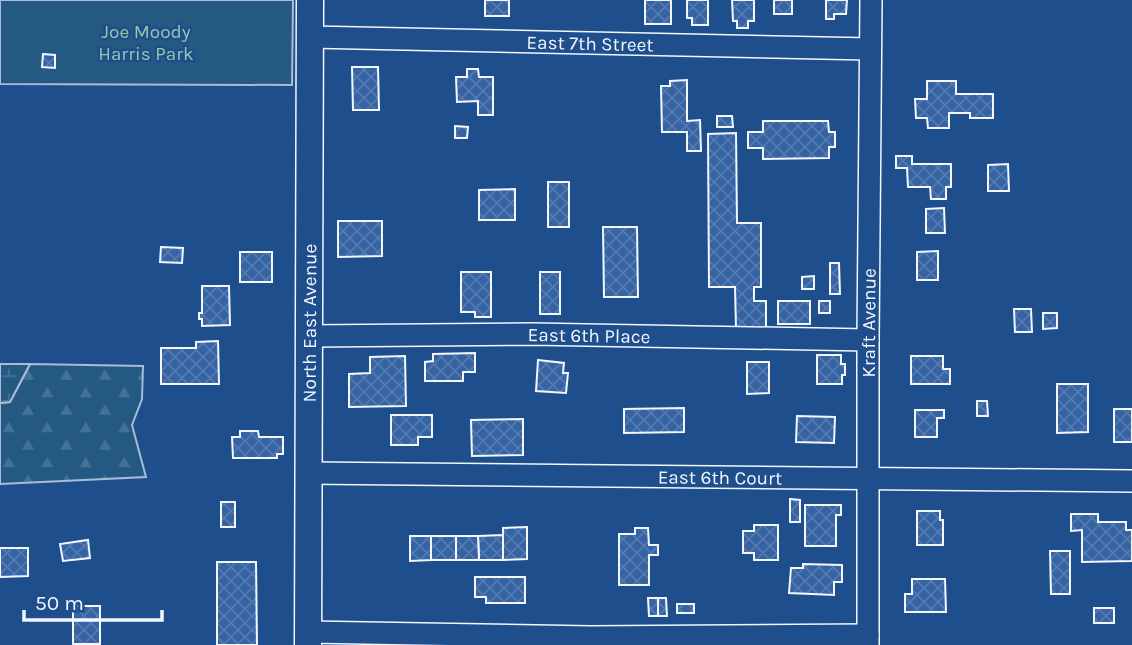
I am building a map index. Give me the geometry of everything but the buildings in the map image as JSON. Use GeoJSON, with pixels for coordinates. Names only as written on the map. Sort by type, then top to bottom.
{"type":"FeatureCollection","features":[{"type":"Feature","properties":{"kind":"main road","name":"North East Avenue"},"geometry":{"type":"LineString","coordinates":[[308,638],[310,0]]}},
{"type":"Feature","properties":{"kind":"street","name":"Kraft Avenue"},"geometry":{"type":"LineString","coordinates":[[868,640],[871,0]]}},
{"type":"Feature","properties":{"kind":"street","name":"East 7th Street"},"geometry":{"type":"LineString","coordinates":[[310,37],[870,49]]}},
{"type":"Feature","properties":{"kind":"street","name":"East 6th Place"},"geometry":{"type":"LineString","coordinates":[[309,336],[531,334],[868,340]]}},
{"type":"Feature","properties":{"kind":"street","name":"East 6th Court"},"geometry":{"type":"LineString","coordinates":[[309,473],[1132,481]]}},
{"type":"Feature","properties":{"kind":"street"},"geometry":{"type":"LineString","coordinates":[[308,638],[868,640]]}},
{"type":"Feature","properties":{"kind":"green space","name":"Joe Moody Harris Park"},"geometry":{"type":"Polygon","coordinates":[[[0,0],[293,0],[292,85],[0,84],[0,0]]]}},
{"type":"Feature","properties":{"kind":"green space"},"geometry":{"type":"Polygon","coordinates":[[[0,364],[30,364],[10,402],[0,403],[0,364]]]}},
{"type":"Feature","properties":{"kind":"green space"},"geometry":{"type":"Polygon","coordinates":[[[30,364],[143,366],[142,399],[132,425],[146,477],[0,484],[0,403],[10,402],[30,364]]]}}]}
